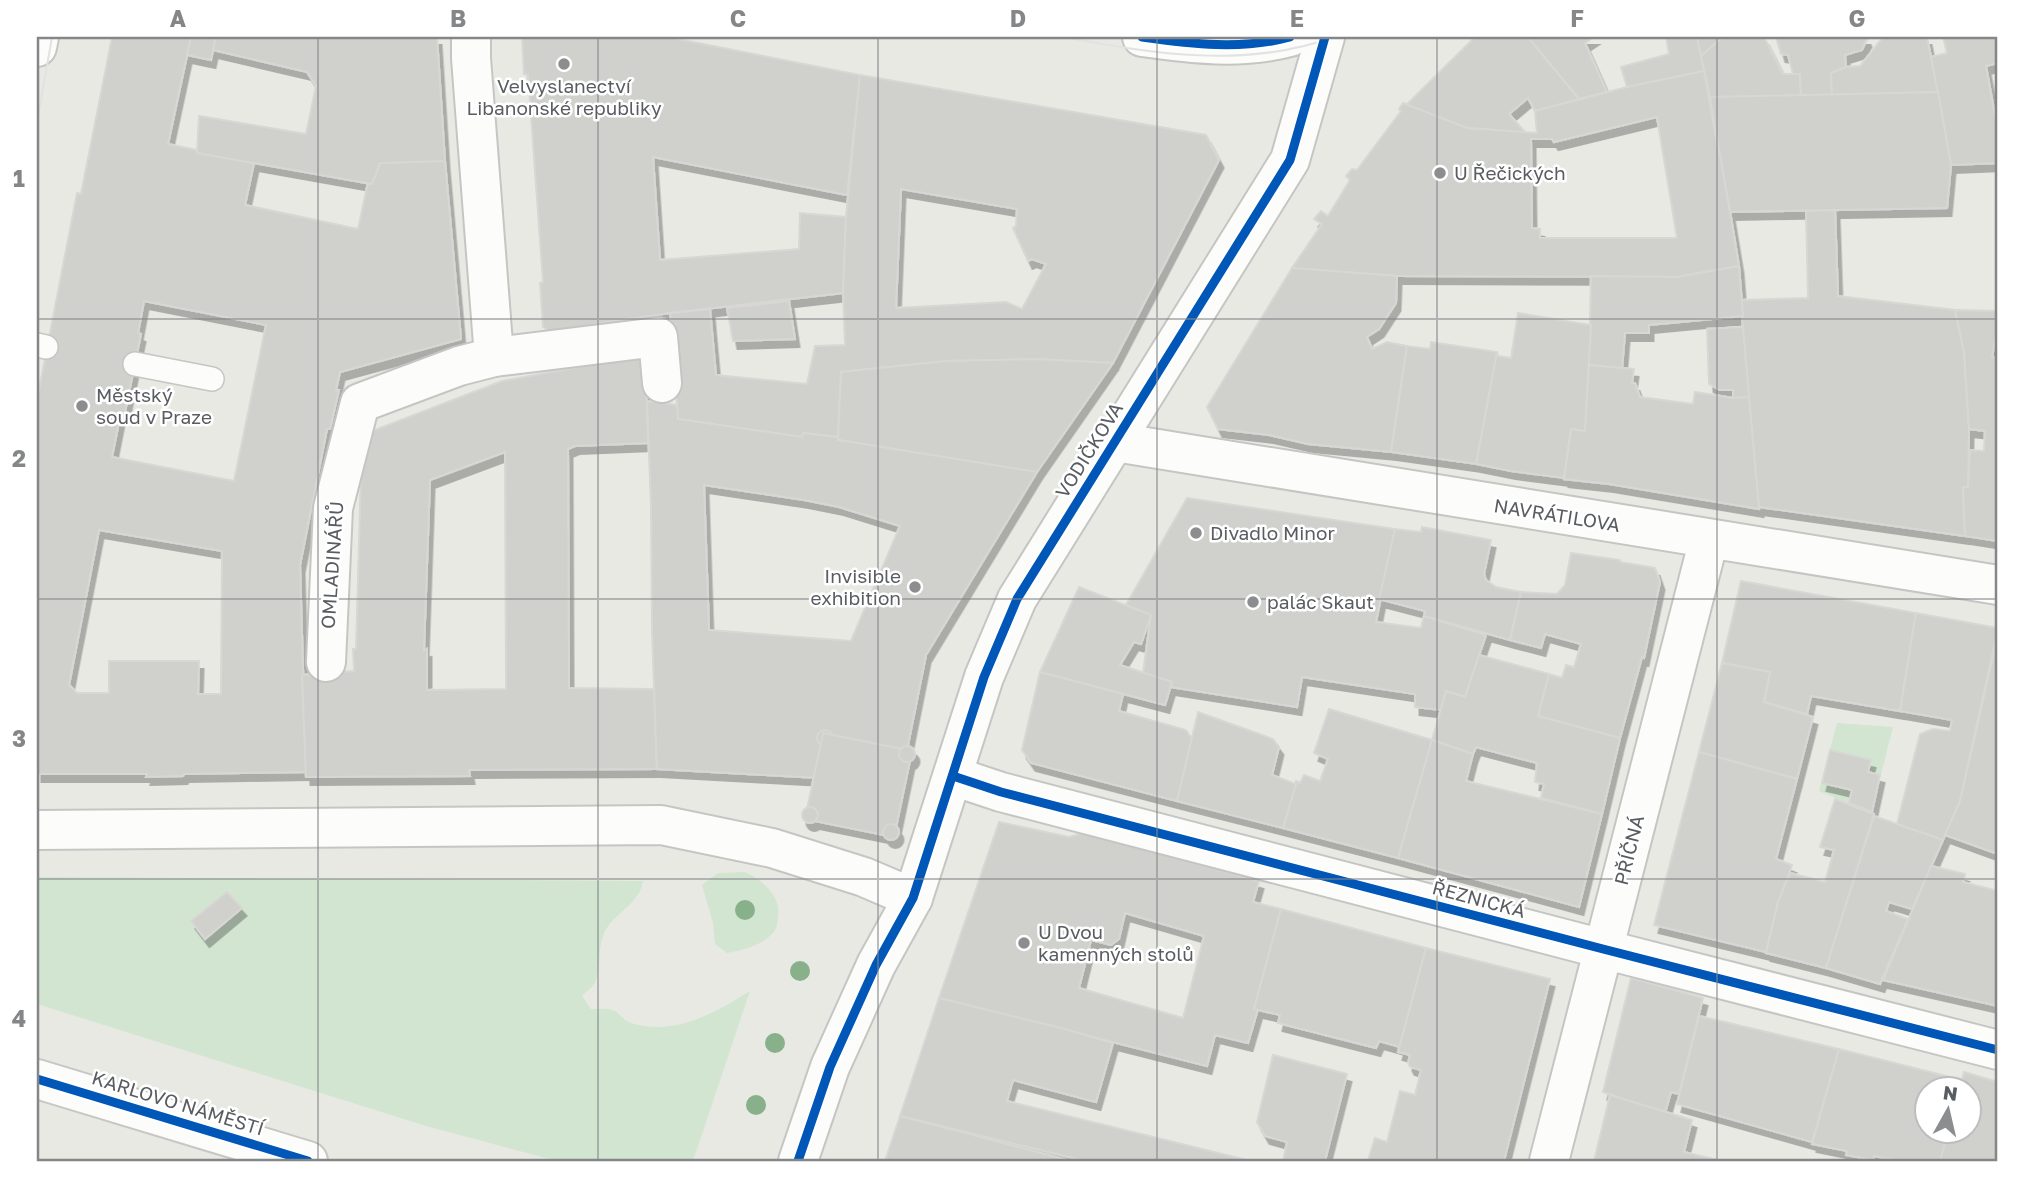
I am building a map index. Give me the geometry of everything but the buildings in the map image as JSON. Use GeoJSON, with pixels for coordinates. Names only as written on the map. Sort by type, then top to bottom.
{"type":"FeatureCollection","features":[{"type":"Feature","properties":{"kind":"street"},"geometry":{"type":"LineString","coordinates":[[37,47],[39,37]]}},
{"type":"Feature","properties":{"kind":"street"},"geometry":{"type":"LineString","coordinates":[[471,37],[494,357]]}},
{"type":"Feature","properties":{"kind":"street"},"geometry":{"type":"LineString","coordinates":[[1142,37],[1220,45],[1258,43],[1290,37]]}},
{"type":"Feature","properties":{"kind":"street","name":"VODIČKOVA"},"geometry":{"type":"LineString","coordinates":[[913,898],[984,677],[1017,599],[1290,160],[1325,37]]}},
{"type":"Feature","properties":{"kind":"street","name":"OMLADINÁŘŮ"},"geometry":{"type":"LineString","coordinates":[[326,662],[333,508],[360,403],[460,366],[494,357],[658,337],[662,383]]}},
{"type":"Feature","properties":{"kind":"street","name":"NAVRÁTILOVA"},"geometry":{"type":"LineString","coordinates":[[1115,442],[1998,584]]}},
{"type":"Feature","properties":{"kind":"street","name":"PŘÍČNÁ"},"geometry":{"type":"LineString","coordinates":[[1549,1161],[1709,539]]}},
{"type":"Feature","properties":{"kind":"street","name":"ŘEZNICKÁ"},"geometry":{"type":"LineString","coordinates":[[953,776],[1001,792],[1998,1050]]}},
{"type":"Feature","properties":{"kind":"street"},"geometry":{"type":"LineString","coordinates":[[37,830],[661,825],[772,848],[864,877],[913,898],[876,965],[830,1067],[797,1161]]}},
{"type":"Feature","properties":{"kind":"street","name":"KARLOVO NÁMĚSTÍ"},"geometry":{"type":"LineString","coordinates":[[37,1079],[308,1161]]}},
{"type":"Feature","properties":{"kind":"lane"},"geometry":{"type":"LineString","coordinates":[[135,364],[212,379]]}},
{"type":"Feature","properties":{"kind":"green space"},"geometry":{"type":"Polygon","coordinates":[[[1837,723],[1893,727],[1871,813],[1819,791],[1837,723]]]}},
{"type":"Feature","properties":{"kind":"green space"},"geometry":{"type":"Polygon","coordinates":[[[745,872],[758,879],[774,896],[778,910],[777,924],[773,933],[763,941],[727,953],[715,944],[713,923],[702,885],[718,873],[745,872]]]}},
{"type":"Feature","properties":{"kind":"green space"},"geometry":{"type":"Polygon","coordinates":[[[37,877],[643,881],[634,900],[604,932],[597,978],[582,996],[591,1009],[611,1009],[631,1023],[663,1027],[708,1015],[750,991],[693,1161],[557,1161],[426,1126],[37,1004],[37,877]],[[227,892],[191,921],[241,908],[227,892]]]}},
{"type":"Feature","properties":{"kind":"tram line"},"geometry":{"type":"LineString","coordinates":[[37,123],[52,37]]}},
{"type":"Feature","properties":{"kind":"tram line"},"geometry":{"type":"LineString","coordinates":[[1064,37],[1166,53],[1233,56],[1301,47],[1334,37]]}},
{"type":"Feature","properties":{"kind":"cycle path"},"geometry":{"type":"LineString","coordinates":[[1142,37],[1198,44],[1235,45],[1290,37]]}},
{"type":"Feature","properties":{"kind":"cycle path"},"geometry":{"type":"LineString","coordinates":[[798,1161],[830,1067],[876,965],[913,898],[984,677],[1017,599],[1290,160],[1325,37]]}},
{"type":"Feature","properties":{"kind":"cycle path"},"geometry":{"type":"LineString","coordinates":[[953,776],[1001,792],[1998,1050]]}},
{"type":"Feature","properties":{"kind":"cycle path"},"geometry":{"type":"LineString","coordinates":[[37,1079],[308,1161]]}},
{"type":"Feature","properties":{"kind":"place","name":"Velvyslanectví Libanonské republiky"},"geometry":{"type":"Point","coordinates":[564,64]}},
{"type":"Feature","properties":{"kind":"place","name":"U Řečických"},"geometry":{"type":"Point","coordinates":[1440,173]}},
{"type":"Feature","properties":{"kind":"place","name":"Městský soud v Praze"},"geometry":{"type":"Point","coordinates":[82,406]}},
{"type":"Feature","properties":{"kind":"place","name":"Divadlo Minor"},"geometry":{"type":"Point","coordinates":[1196,533]}},
{"type":"Feature","properties":{"kind":"place","name":"Invisible exhibition"},"geometry":{"type":"Point","coordinates":[915,587]}},
{"type":"Feature","properties":{"kind":"place","name":"palác Skaut"},"geometry":{"type":"Point","coordinates":[1253,602]}},
{"type":"Feature","properties":{"kind":"place","name":"U Dvou kamenných stolů"},"geometry":{"type":"Point","coordinates":[1024,943]}}]}
